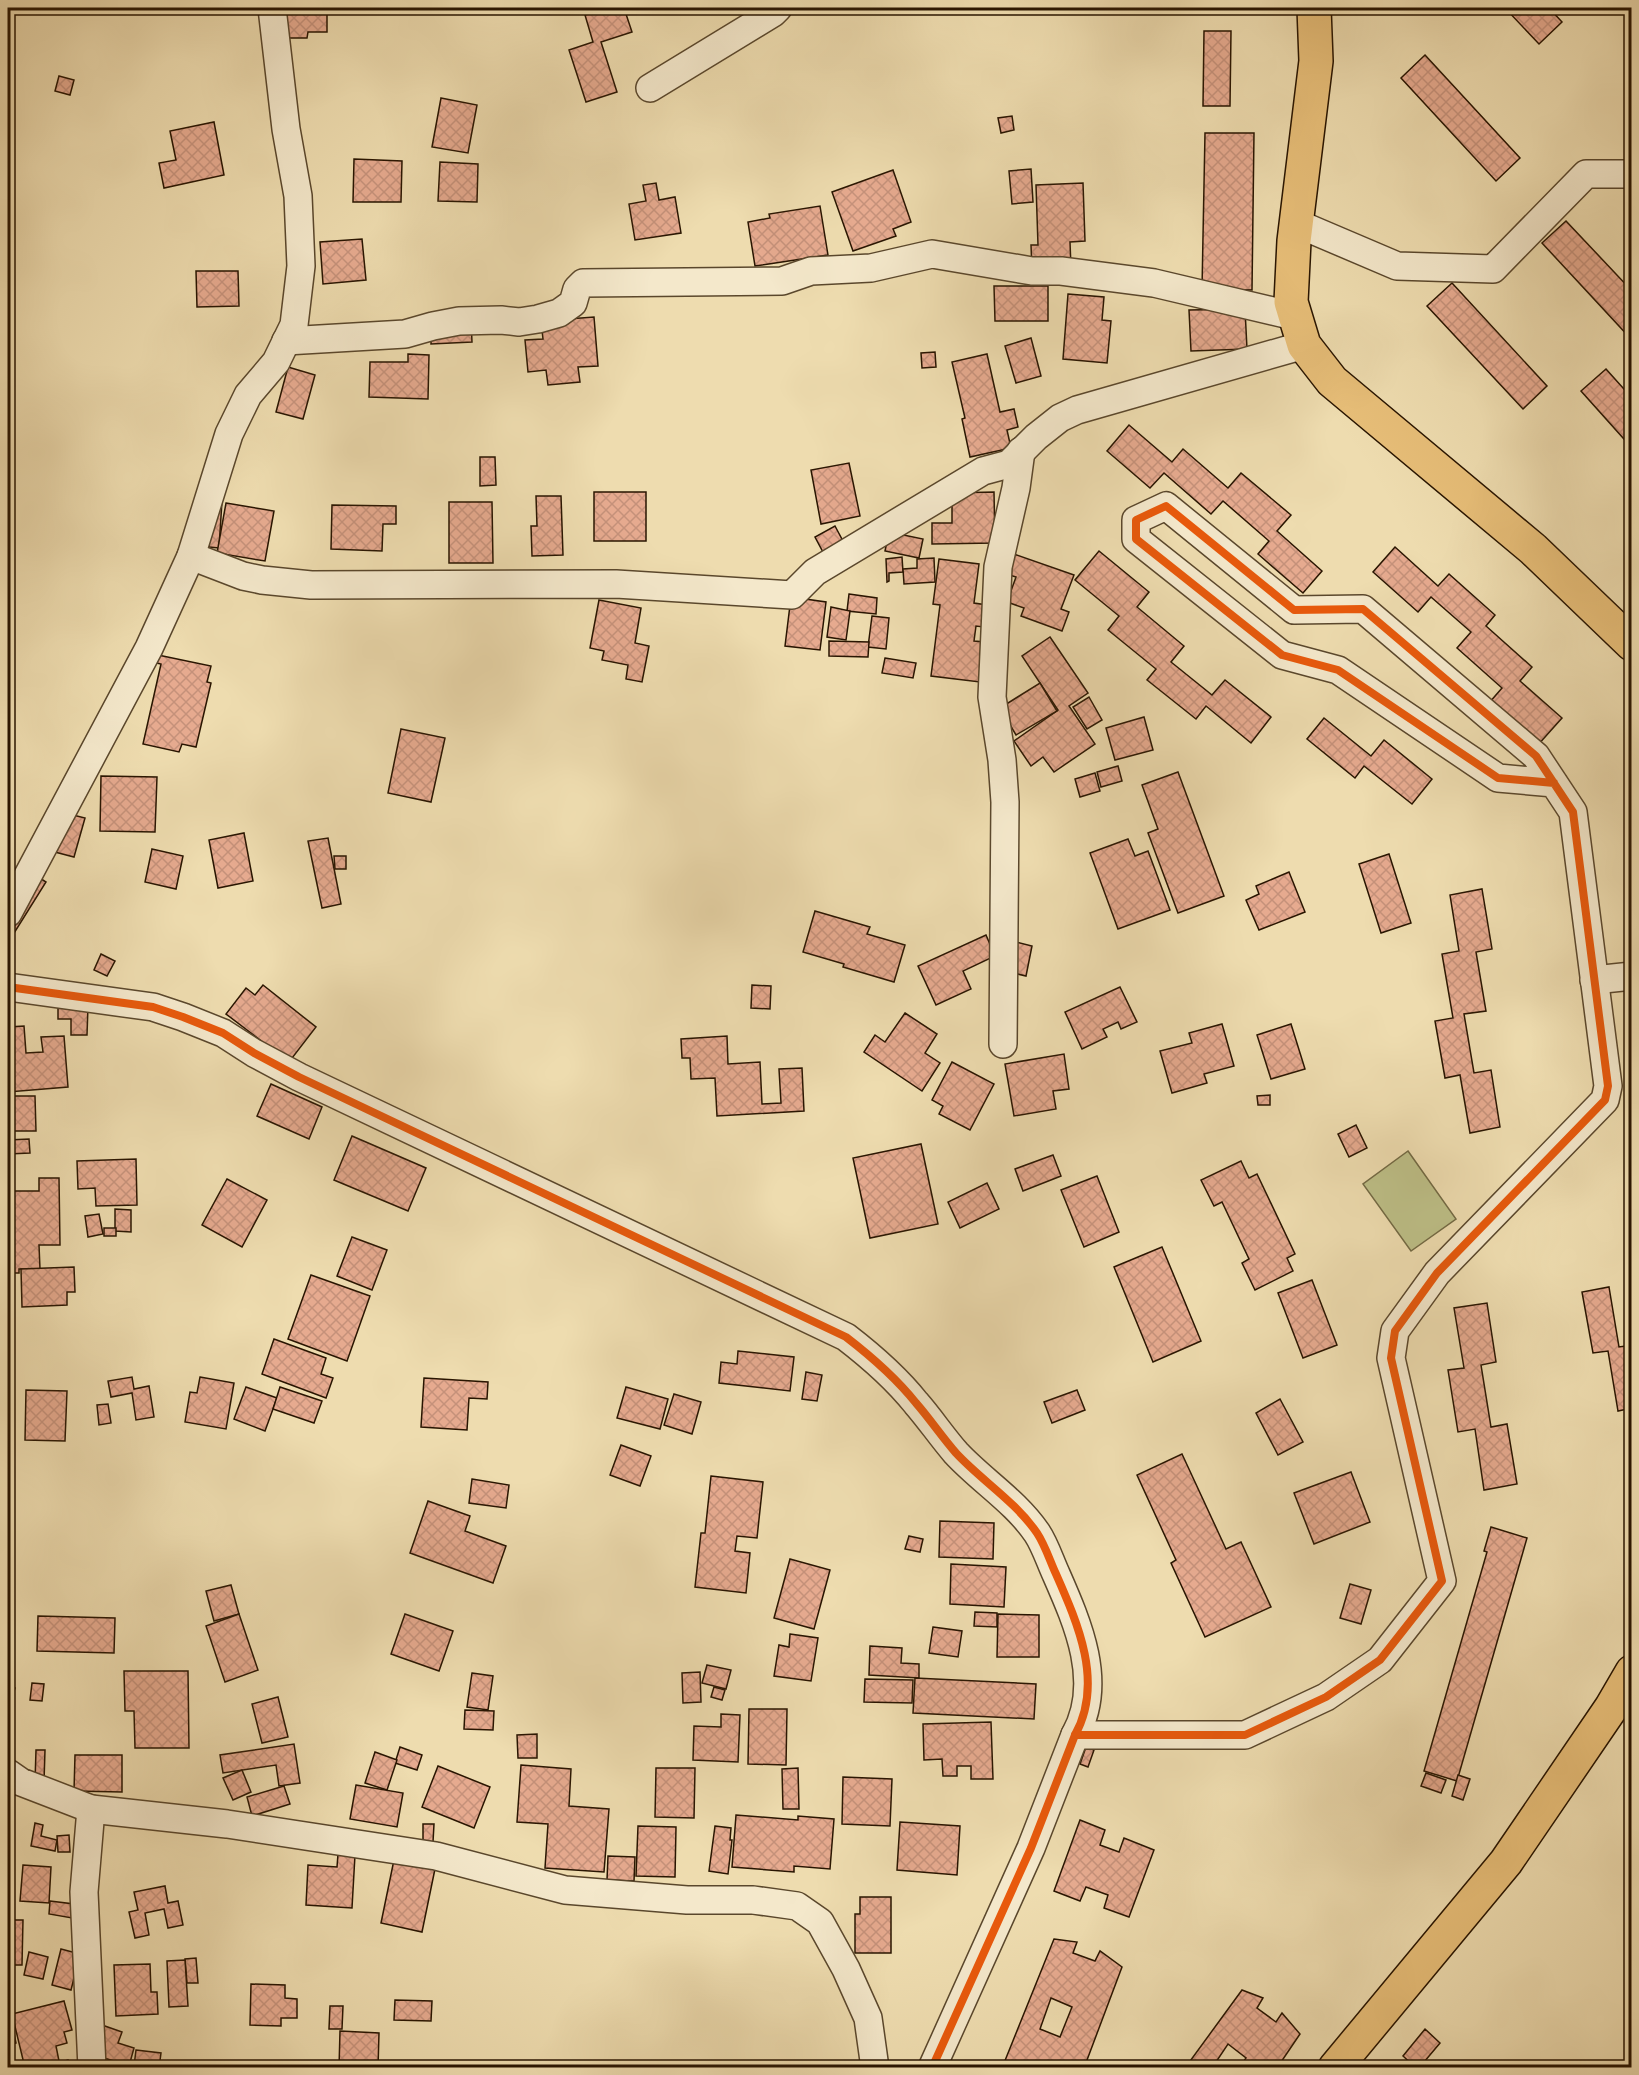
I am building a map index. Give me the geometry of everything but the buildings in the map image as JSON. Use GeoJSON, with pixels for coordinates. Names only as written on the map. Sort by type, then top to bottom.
{"type":"FeatureCollection","features":[{"type":"Feature","properties":{"kind":"main road"},"geometry":{"type":"LineString","coordinates":[[1314,8],[1316,61],[1296,224],[1291,302],[1299,331],[1332,381],[1533,549],[1632,644]]}},
{"type":"Feature","properties":{"kind":"main road"},"geometry":{"type":"LineString","coordinates":[[1335,2067],[1506,1862],[1611,1708],[1632,1672]]}},
{"type":"Feature","properties":{"kind":"street"},"geometry":{"type":"LineString","coordinates":[[8,913],[149,648],[191,556],[229,434],[248,395],[276,362],[294,325],[300,255],[298,196],[286,129],[272,8]]}},
{"type":"Feature","properties":{"kind":"street"},"geometry":{"type":"LineString","coordinates":[[650,88],[716,49],[778,8]]}},
{"type":"Feature","properties":{"kind":"street"},"geometry":{"type":"LineString","coordinates":[[1296,224],[1397,266],[1493,269],[1586,174],[1632,174]]}},
{"type":"Feature","properties":{"kind":"street"},"geometry":{"type":"LineString","coordinates":[[286,341],[405,334],[425,327],[459,321],[519,322],[538,319],[559,313],[573,303],[577,289],[583,283],[782,281],[811,271],[871,268],[932,254],[1032,271],[1061,271],[1154,283],[1299,331]]}},
{"type":"Feature","properties":{"kind":"street"},"geometry":{"type":"LineString","coordinates":[[191,556],[252,578],[311,585],[616,584],[792,595],[816,572],[983,471],[1009,464],[1060,418],[1299,331]]}},
{"type":"Feature","properties":{"kind":"street"},"geometry":{"type":"LineString","coordinates":[[1003,1044],[1005,802],[1002,760],[992,697],[998,567],[1016,488],[1021,452]]}},
{"type":"Feature","properties":{"kind":"street"},"geometry":{"type":"LineString","coordinates":[[1076,1735],[1245,1735],[1326,1697],[1380,1660],[1442,1581],[1391,1358],[1395,1331],[1437,1273],[1605,1100],[1608,1086],[1573,812],[1554,783],[1536,756],[1364,609],[1294,610],[1166,506],[1136,519],[1136,539],[1282,655],[1338,670],[1498,778],[1554,783]]}},
{"type":"Feature","properties":{"kind":"street"},"geometry":{"type":"LineString","coordinates":[[1594,980],[1632,976]]}},
{"type":"Feature","properties":{"kind":"street"},"geometry":{"type":"LineString","coordinates":[[8,987],[153,1007],[223,1033],[299,1077],[846,1337],[883,1366],[915,1401],[958,1455],[1014,1505],[1038,1534],[1075,1620],[1085,1653],[1089,1689],[1083,1721],[1031,1848],[932,2067]]}},
{"type":"Feature","properties":{"kind":"street"},"geometry":{"type":"LineString","coordinates":[[8,1773],[21,1782],[91,1809],[227,1824],[436,1856],[565,1890],[687,1900],[753,1900],[797,1906],[820,1922],[846,1969],[868,2018],[874,2067]]}},
{"type":"Feature","properties":{"kind":"street"},"geometry":{"type":"LineString","coordinates":[[91,1809],[84,1892],[92,2067]]}},
{"type":"Feature","properties":{"kind":"green space"},"geometry":{"type":"Polygon","coordinates":[[[1408,1151],[1456,1219],[1411,1251],[1363,1184],[1408,1151]]]}},
{"type":"Feature","properties":{"kind":"cycle path"},"geometry":{"type":"LineString","coordinates":[[1075,1735],[1245,1735],[1326,1697],[1380,1660],[1442,1581],[1391,1358],[1395,1331],[1437,1273],[1605,1100],[1608,1086],[1573,812],[1536,756],[1363,609],[1294,610],[1166,506],[1136,520],[1136,539],[1282,655],[1338,670],[1498,778],[1554,783]]}},
{"type":"Feature","properties":{"kind":"cycle path"},"geometry":{"type":"LineString","coordinates":[[8,987],[153,1007],[223,1033],[299,1077],[846,1337],[892,1376],[956,1453],[1009,1501],[1028,1522],[1045,1548],[1079,1633],[1088,1674],[1087,1695],[1083,1715],[1031,1848],[932,2068]]}}]}
